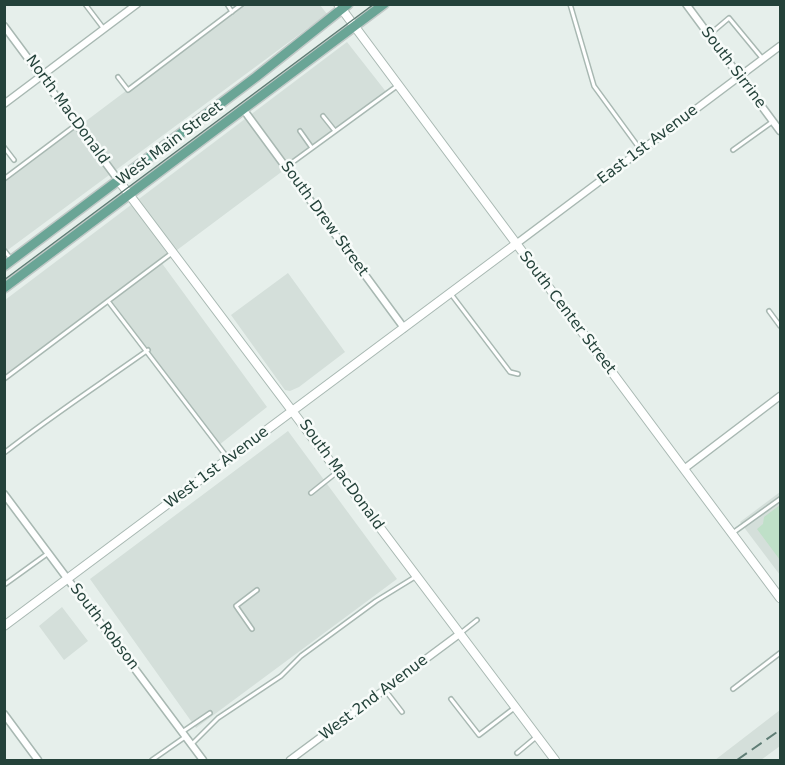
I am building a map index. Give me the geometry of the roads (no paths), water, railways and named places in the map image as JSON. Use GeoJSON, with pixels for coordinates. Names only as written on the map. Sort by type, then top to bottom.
{"type":"FeatureCollection","features":[{"type":"Feature","properties":{"kind":"main road","name":"West Main Street"},"geometry":{"type":"LineString","coordinates":[[4,288],[384,4]]}},
{"type":"Feature","properties":{"kind":"main road","name":"West Main Street"},"geometry":{"type":"LineString","coordinates":[[8,263],[119,181],[343,6]]}},
{"type":"Feature","properties":{"kind":"street","name":"South Sirrine"},"geometry":{"type":"LineString","coordinates":[[686,4],[780,131]]}},
{"type":"Feature","properties":{"kind":"street"},"geometry":{"type":"LineString","coordinates":[[4,104],[134,5]]}},
{"type":"Feature","properties":{"kind":"street","name":"South Center Street"},"geometry":{"type":"LineString","coordinates":[[343,6],[355,27],[780,598]]}},
{"type":"Feature","properties":{"kind":"street","name":"North MacDonald"},"geometry":{"type":"LineString","coordinates":[[6,30],[129,194]]}},
{"type":"Feature","properties":{"kind":"street","name":"East 1st Avenue"},"geometry":{"type":"LineString","coordinates":[[516,244],[780,46]]}},
{"type":"Feature","properties":{"kind":"street","name":"South Drew Street"},"geometry":{"type":"LineString","coordinates":[[243,109],[404,328]]}},
{"type":"Feature","properties":{"kind":"street","name":"South MacDonald"},"geometry":{"type":"LineString","coordinates":[[129,194],[552,760]]}},
{"type":"Feature","properties":{"kind":"street","name":"West 1st Avenue"},"geometry":{"type":"LineString","coordinates":[[5,624],[516,244]]}},
{"type":"Feature","properties":{"kind":"street"},"geometry":{"type":"LineString","coordinates":[[684,469],[780,396]]}},
{"type":"Feature","properties":{"kind":"street","name":"South Robson"},"geometry":{"type":"LineString","coordinates":[[4,494],[203,760]]}},
{"type":"Feature","properties":{"kind":"street","name":"West 2nd Avenue"},"geometry":{"type":"LineString","coordinates":[[290,760],[458,635]]}},
{"type":"Feature","properties":{"kind":"street"},"geometry":{"type":"LineString","coordinates":[[4,714],[38,760]]}},
{"type":"Feature","properties":{"kind":"lane"},"geometry":{"type":"LineString","coordinates":[[85,4],[104,29]]}},
{"type":"Feature","properties":{"kind":"lane"},"geometry":{"type":"LineString","coordinates":[[227,4],[232,12]]}},
{"type":"Feature","properties":{"kind":"lane"},"geometry":{"type":"LineString","coordinates":[[118,77],[128,90],[242,4]]}},
{"type":"Feature","properties":{"kind":"lane"},"geometry":{"type":"LineString","coordinates":[[570,4],[594,86],[641,151]]}},
{"type":"Feature","properties":{"kind":"lane"},"geometry":{"type":"LineString","coordinates":[[709,35],[729,18],[763,59]]}},
{"type":"Feature","properties":{"kind":"lane"},"geometry":{"type":"LineString","coordinates":[[286,168],[398,85]]}},
{"type":"Feature","properties":{"kind":"lane"},"geometry":{"type":"LineString","coordinates":[[323,117],[335,132]]}},
{"type":"Feature","properties":{"kind":"lane"},"geometry":{"type":"LineString","coordinates":[[733,150],[773,121]]}},
{"type":"Feature","properties":{"kind":"lane"},"geometry":{"type":"LineString","coordinates":[[4,179],[78,124]]}},
{"type":"Feature","properties":{"kind":"lane"},"geometry":{"type":"LineString","coordinates":[[300,131],[312,148]]}},
{"type":"Feature","properties":{"kind":"lane"},"geometry":{"type":"LineString","coordinates":[[4,147],[14,160]]}},
{"type":"Feature","properties":{"kind":"lane"},"geometry":{"type":"LineString","coordinates":[[4,250],[8,263]]}},
{"type":"Feature","properties":{"kind":"lane"},"geometry":{"type":"LineString","coordinates":[[4,379],[173,252]]}},
{"type":"Feature","properties":{"kind":"lane"},"geometry":{"type":"LineString","coordinates":[[451,294],[510,372],[518,374]]}},
{"type":"Feature","properties":{"kind":"lane"},"geometry":{"type":"LineString","coordinates":[[108,301],[148,350],[229,459]]}},
{"type":"Feature","properties":{"kind":"lane"},"geometry":{"type":"LineString","coordinates":[[769,311],[780,326]]}},
{"type":"Feature","properties":{"kind":"lane"},"geometry":{"type":"LineString","coordinates":[[4,453],[63,408],[148,350]]}},
{"type":"Feature","properties":{"kind":"lane"},"geometry":{"type":"LineString","coordinates":[[310,493],[338,472]]}},
{"type":"Feature","properties":{"kind":"lane"},"geometry":{"type":"LineString","coordinates":[[732,534],[780,499]]}},
{"type":"Feature","properties":{"kind":"lane"},"geometry":{"type":"LineString","coordinates":[[4,585],[49,553]]}},
{"type":"Feature","properties":{"kind":"lane"},"geometry":{"type":"LineString","coordinates":[[191,745],[218,718],[281,676],[302,656],[376,601],[415,577]]}},
{"type":"Feature","properties":{"kind":"lane"},"geometry":{"type":"LineString","coordinates":[[252,629],[236,606],[257,590]]}},
{"type":"Feature","properties":{"kind":"lane"},"geometry":{"type":"LineString","coordinates":[[458,635],[477,620]]}},
{"type":"Feature","properties":{"kind":"lane"},"geometry":{"type":"LineString","coordinates":[[733,689],[780,653]]}},
{"type":"Feature","properties":{"kind":"lane"},"geometry":{"type":"LineString","coordinates":[[385,690],[402,712]]}},
{"type":"Feature","properties":{"kind":"lane"},"geometry":{"type":"LineString","coordinates":[[451,699],[479,735],[513,709]]}},
{"type":"Feature","properties":{"kind":"lane"},"geometry":{"type":"LineString","coordinates":[[152,760],[210,713]]}},
{"type":"Feature","properties":{"kind":"lane"},"geometry":{"type":"LineString","coordinates":[[516,753],[535,738]]}},
{"type":"Feature","properties":{"kind":"tram line"},"geometry":{"type":"LineString","coordinates":[[4,280],[374,4]]}},
{"type":"Feature","properties":{"kind":"railway"},"geometry":{"type":"LineString","coordinates":[[737,760],[780,730]]}}]}
